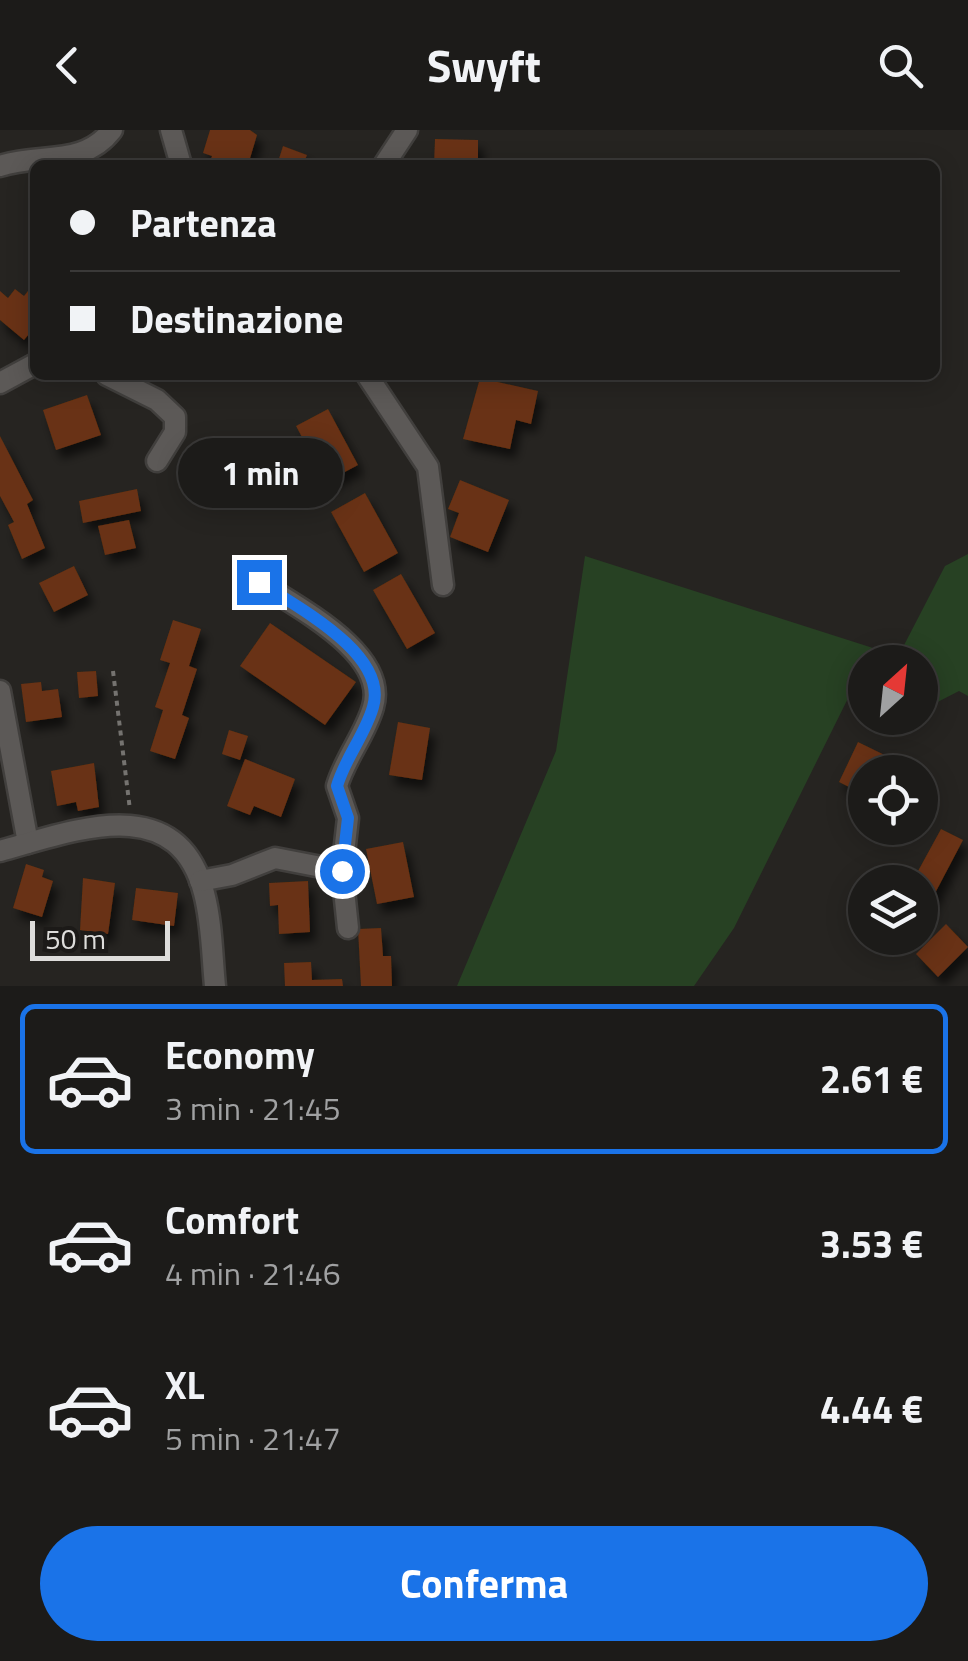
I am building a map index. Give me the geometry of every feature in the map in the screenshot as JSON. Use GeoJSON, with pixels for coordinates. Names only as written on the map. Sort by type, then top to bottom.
{"type":"FeatureCollection","features":[{"type":"Feature","properties":{"kind":"street"},"geometry":{"type":"LineString","coordinates":[[39,160],[78,154],[94,147],[112,130]]}},
{"type":"Feature","properties":{"kind":"street"},"geometry":{"type":"LineString","coordinates":[[170,130],[178,160]]}},
{"type":"Feature","properties":{"kind":"street"},"geometry":{"type":"LineString","coordinates":[[387,160],[407,130]]}},
{"type":"Feature","properties":{"kind":"street"},"geometry":{"type":"LineString","coordinates":[[0,166],[30,161]]}},
{"type":"Feature","properties":{"kind":"street"},"geometry":{"type":"LineString","coordinates":[[0,383],[30,367]]}},
{"type":"Feature","properties":{"kind":"street"},"geometry":{"type":"LineString","coordinates":[[118,380],[157,400],[175,416],[175,432],[157,460]]}},
{"type":"Feature","properties":{"kind":"street"},"geometry":{"type":"LineString","coordinates":[[370,380],[428,466],[443,585]]}},
{"type":"Feature","properties":{"kind":"street"},"geometry":{"type":"LineString","coordinates":[[259,582],[338,636],[358,655],[373,680],[374,704],[337,786],[348,818],[342,871],[348,928]]}},
{"type":"Feature","properties":{"kind":"street"},"geometry":{"type":"LineString","coordinates":[[0,691],[28,843]]}},
{"type":"Feature","properties":{"kind":"street"},"geometry":{"type":"LineString","coordinates":[[0,851],[132,823],[168,838],[200,881],[215,986]]}},
{"type":"Feature","properties":{"kind":"street"},"geometry":{"type":"LineString","coordinates":[[200,881],[232,876],[275,858],[342,871]]}},
{"type":"Feature","properties":{"kind":"path"},"geometry":{"type":"LineString","coordinates":[[113,671],[132,823]]}},
{"type":"Feature","properties":{"kind":"green space"},"geometry":{"type":"Polygon","coordinates":[[[968,554],[968,696],[959,691],[938,702],[938,645],[904,645],[945,566],[968,554]]]}},
{"type":"Feature","properties":{"kind":"green space"},"geometry":{"type":"Polygon","coordinates":[[[585,556],[864,645],[848,645],[848,698],[734,928],[694,986],[457,986],[556,751],[585,556]]]}},
{"type":"Feature","properties":{"kind":"building"},"geometry":{"type":"Polygon","coordinates":[[[210,130],[250,130],[257,135],[250,160],[211,160],[212,156],[203,153],[210,130]]]}},
{"type":"Feature","properties":{"kind":"building"},"geometry":{"type":"Polygon","coordinates":[[[435,139],[478,140],[478,160],[434,160],[435,139]]]}},
{"type":"Feature","properties":{"kind":"building"},"geometry":{"type":"Polygon","coordinates":[[[283,146],[307,155],[305,160],[279,160],[283,146]]]}},
{"type":"Feature","properties":{"kind":"building"},"geometry":{"type":"Polygon","coordinates":[[[30,288],[30,333],[24,340],[0,320],[0,291],[8,298],[15,289],[24,296],[30,288]]]}},
{"type":"Feature","properties":{"kind":"building"},"geometry":{"type":"Polygon","coordinates":[[[479,380],[538,391],[531,424],[516,420],[510,449],[463,439],[479,380]]]}},
{"type":"Feature","properties":{"kind":"building"},"geometry":{"type":"Polygon","coordinates":[[[87,395],[101,435],[56,450],[43,410],[87,395]]]}},
{"type":"Feature","properties":{"kind":"building"},"geometry":{"type":"Polygon","coordinates":[[[328,409],[358,465],[326,482],[296,426],[328,409]]]}},
{"type":"Feature","properties":{"kind":"building"},"geometry":{"type":"Polygon","coordinates":[[[0,436],[33,500],[27,504],[45,548],[22,559],[8,525],[14,522],[0,496],[0,436]]]}},
{"type":"Feature","properties":{"kind":"building"},"geometry":{"type":"Polygon","coordinates":[[[460,480],[509,500],[488,552],[450,537],[459,513],[448,509],[460,480]]]}},
{"type":"Feature","properties":{"kind":"building"},"geometry":{"type":"Polygon","coordinates":[[[137,489],[141,511],[83,523],[79,501],[137,489]]]}},
{"type":"Feature","properties":{"kind":"building"},"geometry":{"type":"Polygon","coordinates":[[[365,493],[398,553],[364,572],[331,512],[365,493]]]}},
{"type":"Feature","properties":{"kind":"building"},"geometry":{"type":"Polygon","coordinates":[[[129,520],[136,548],[105,555],[98,526],[129,520]]]}},
{"type":"Feature","properties":{"kind":"building"},"geometry":{"type":"Polygon","coordinates":[[[74,566],[88,595],[54,612],[39,583],[74,566]]]}},
{"type":"Feature","properties":{"kind":"building"},"geometry":{"type":"Polygon","coordinates":[[[401,574],[435,633],[407,649],[373,590],[401,574]]]}},
{"type":"Feature","properties":{"kind":"building"},"geometry":{"type":"Polygon","coordinates":[[[173,620],[201,629],[189,666],[197,669],[182,715],[189,718],[175,759],[150,751],[163,710],[155,707],[170,663],[160,660],[173,620]]]}},
{"type":"Feature","properties":{"kind":"building"},"geometry":{"type":"Polygon","coordinates":[[[270,623],[356,682],[325,725],[240,666],[270,623]]]}},
{"type":"Feature","properties":{"kind":"building"},"geometry":{"type":"Polygon","coordinates":[[[96,671],[98,696],[79,698],[77,672],[96,671]]]}},
{"type":"Feature","properties":{"kind":"building"},"geometry":{"type":"Polygon","coordinates":[[[41,682],[42,691],[58,689],[62,717],[26,722],[21,684],[41,682]]]}},
{"type":"Feature","properties":{"kind":"building"},"geometry":{"type":"Polygon","coordinates":[[[398,722],[430,728],[422,780],[389,775],[398,722]]]}},
{"type":"Feature","properties":{"kind":"building"},"geometry":{"type":"Polygon","coordinates":[[[229,730],[248,736],[240,760],[222,754],[229,730]]]}},
{"type":"Feature","properties":{"kind":"building"},"geometry":{"type":"Polygon","coordinates":[[[858,742],[885,755],[852,755],[858,742]]]}},
{"type":"Feature","properties":{"kind":"building"},"geometry":{"type":"Polygon","coordinates":[[[245,759],[295,779],[281,817],[254,806],[250,815],[227,806],[245,759]]]}},
{"type":"Feature","properties":{"kind":"building"},"geometry":{"type":"Polygon","coordinates":[[[94,763],[99,807],[78,811],[76,802],[57,806],[51,771],[94,763]]]}},
{"type":"Feature","properties":{"kind":"building"},"geometry":{"type":"Polygon","coordinates":[[[848,763],[848,786],[839,782],[848,763]]]}},
{"type":"Feature","properties":{"kind":"building"},"geometry":{"type":"Polygon","coordinates":[[[941,829],[963,840],[938,888],[938,865],[921,865],[932,845],[938,845],[941,829]]]}},
{"type":"Feature","properties":{"kind":"building"},"geometry":{"type":"Polygon","coordinates":[[[403,842],[414,897],[377,904],[366,849],[403,842]]]}},
{"type":"Feature","properties":{"kind":"building"},"geometry":{"type":"Polygon","coordinates":[[[26,864],[44,870],[42,877],[53,881],[42,917],[13,908],[26,864]]]}},
{"type":"Feature","properties":{"kind":"building"},"geometry":{"type":"Polygon","coordinates":[[[83,878],[115,883],[108,934],[80,930],[83,878]]]}},
{"type":"Feature","properties":{"kind":"building"},"geometry":{"type":"Polygon","coordinates":[[[308,881],[310,932],[279,934],[278,905],[270,906],[269,883],[308,881]]]}},
{"type":"Feature","properties":{"kind":"building"},"geometry":{"type":"Polygon","coordinates":[[[136,888],[178,893],[174,926],[132,920],[136,888]]]}},
{"type":"Feature","properties":{"kind":"building"},"geometry":{"type":"Polygon","coordinates":[[[946,924],[968,947],[938,977],[917,955],[938,955],[938,932],[946,924]]]}},
{"type":"Feature","properties":{"kind":"building"},"geometry":{"type":"Polygon","coordinates":[[[381,928],[383,956],[391,956],[392,986],[361,986],[358,929],[381,928]]]}},
{"type":"Feature","properties":{"kind":"building"},"geometry":{"type":"Polygon","coordinates":[[[311,962],[312,980],[342,979],[343,986],[285,986],[284,963],[311,962]]]}},
{"type":"Feature","properties":{"kind":"route"},"geometry":{"type":"LineString","coordinates":[[259,582],[338,636],[358,655],[373,680],[376,692],[371,714],[336,790],[348,818],[342,871]]}}]}
